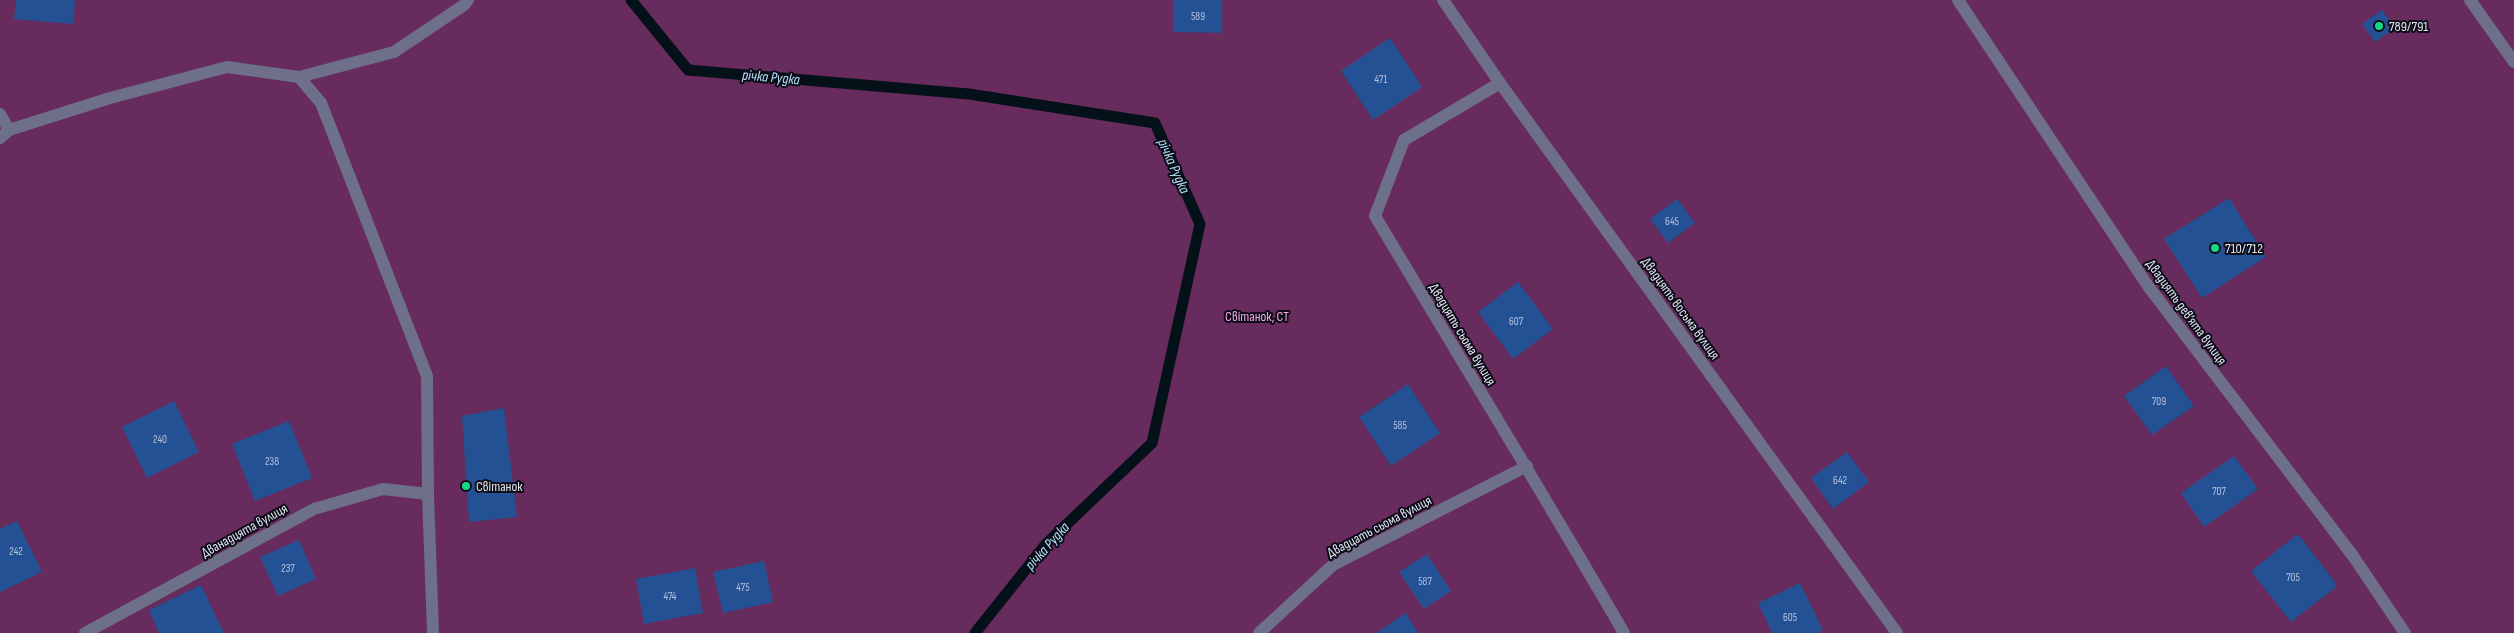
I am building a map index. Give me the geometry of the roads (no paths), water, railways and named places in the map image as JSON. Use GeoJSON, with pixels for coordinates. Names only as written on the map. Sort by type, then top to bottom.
{"type":"FeatureCollection","features":[{"type":"Feature","properties":{"kind":"street"},"geometry":{"type":"LineString","coordinates":[[0,114],[5,134],[110,98],[226,67],[300,77],[394,52],[464,5],[468,0]]}},
{"type":"Feature","properties":{"kind":"street","name":"Двадцять восьма вулиця"},"geometry":{"type":"LineString","coordinates":[[1443,0],[1500,83],[1897,633]]}},
{"type":"Feature","properties":{"kind":"street","name":"Двадцять дев’ята вулиця"},"geometry":{"type":"LineString","coordinates":[[1958,0],[2148,286],[2353,556],[2405,633]]}},
{"type":"Feature","properties":{"kind":"street"},"geometry":{"type":"LineString","coordinates":[[2470,0],[2514,62]]}},
{"type":"Feature","properties":{"kind":"street"},"geometry":{"type":"LineString","coordinates":[[300,77],[321,103],[427,376],[428,494],[433,633]]}},
{"type":"Feature","properties":{"kind":"street","name":"Двадцять сьома вулиця"},"geometry":{"type":"LineString","coordinates":[[1500,83],[1404,140],[1375,216],[1527,466],[1624,633]]}},
{"type":"Feature","properties":{"kind":"street","name":"Двадцать сьома вулиця"},"geometry":{"type":"LineString","coordinates":[[1259,633],[1333,565],[1527,466]]}},
{"type":"Feature","properties":{"kind":"street","name":"Дванадцята вулиця"},"geometry":{"type":"LineString","coordinates":[[85,633],[314,509],[383,489],[428,494]]}},
{"type":"Feature","properties":{"kind":"waterway","name":"річка Рудка"},"geometry":{"type":"LineString","coordinates":[[631,0],[688,70],[969,94],[1155,123],[1200,224],[1152,443],[1046,544],[975,633]]}},
{"type":"Feature","properties":{"kind":"place","name":"789/791"},"geometry":{"type":"Point","coordinates":[2379,26]}},
{"type":"Feature","properties":{"kind":"place","name":"710/712"},"geometry":{"type":"Point","coordinates":[2215,248]}},
{"type":"Feature","properties":{"kind":"place","name":"Світанок"},"geometry":{"type":"Point","coordinates":[466,486]}},
{"type":"Feature","properties":{"kind":"park label","name":"Світанок, СТ"},"geometry":{"type":"Point","coordinates":[1257,316]}}]}
